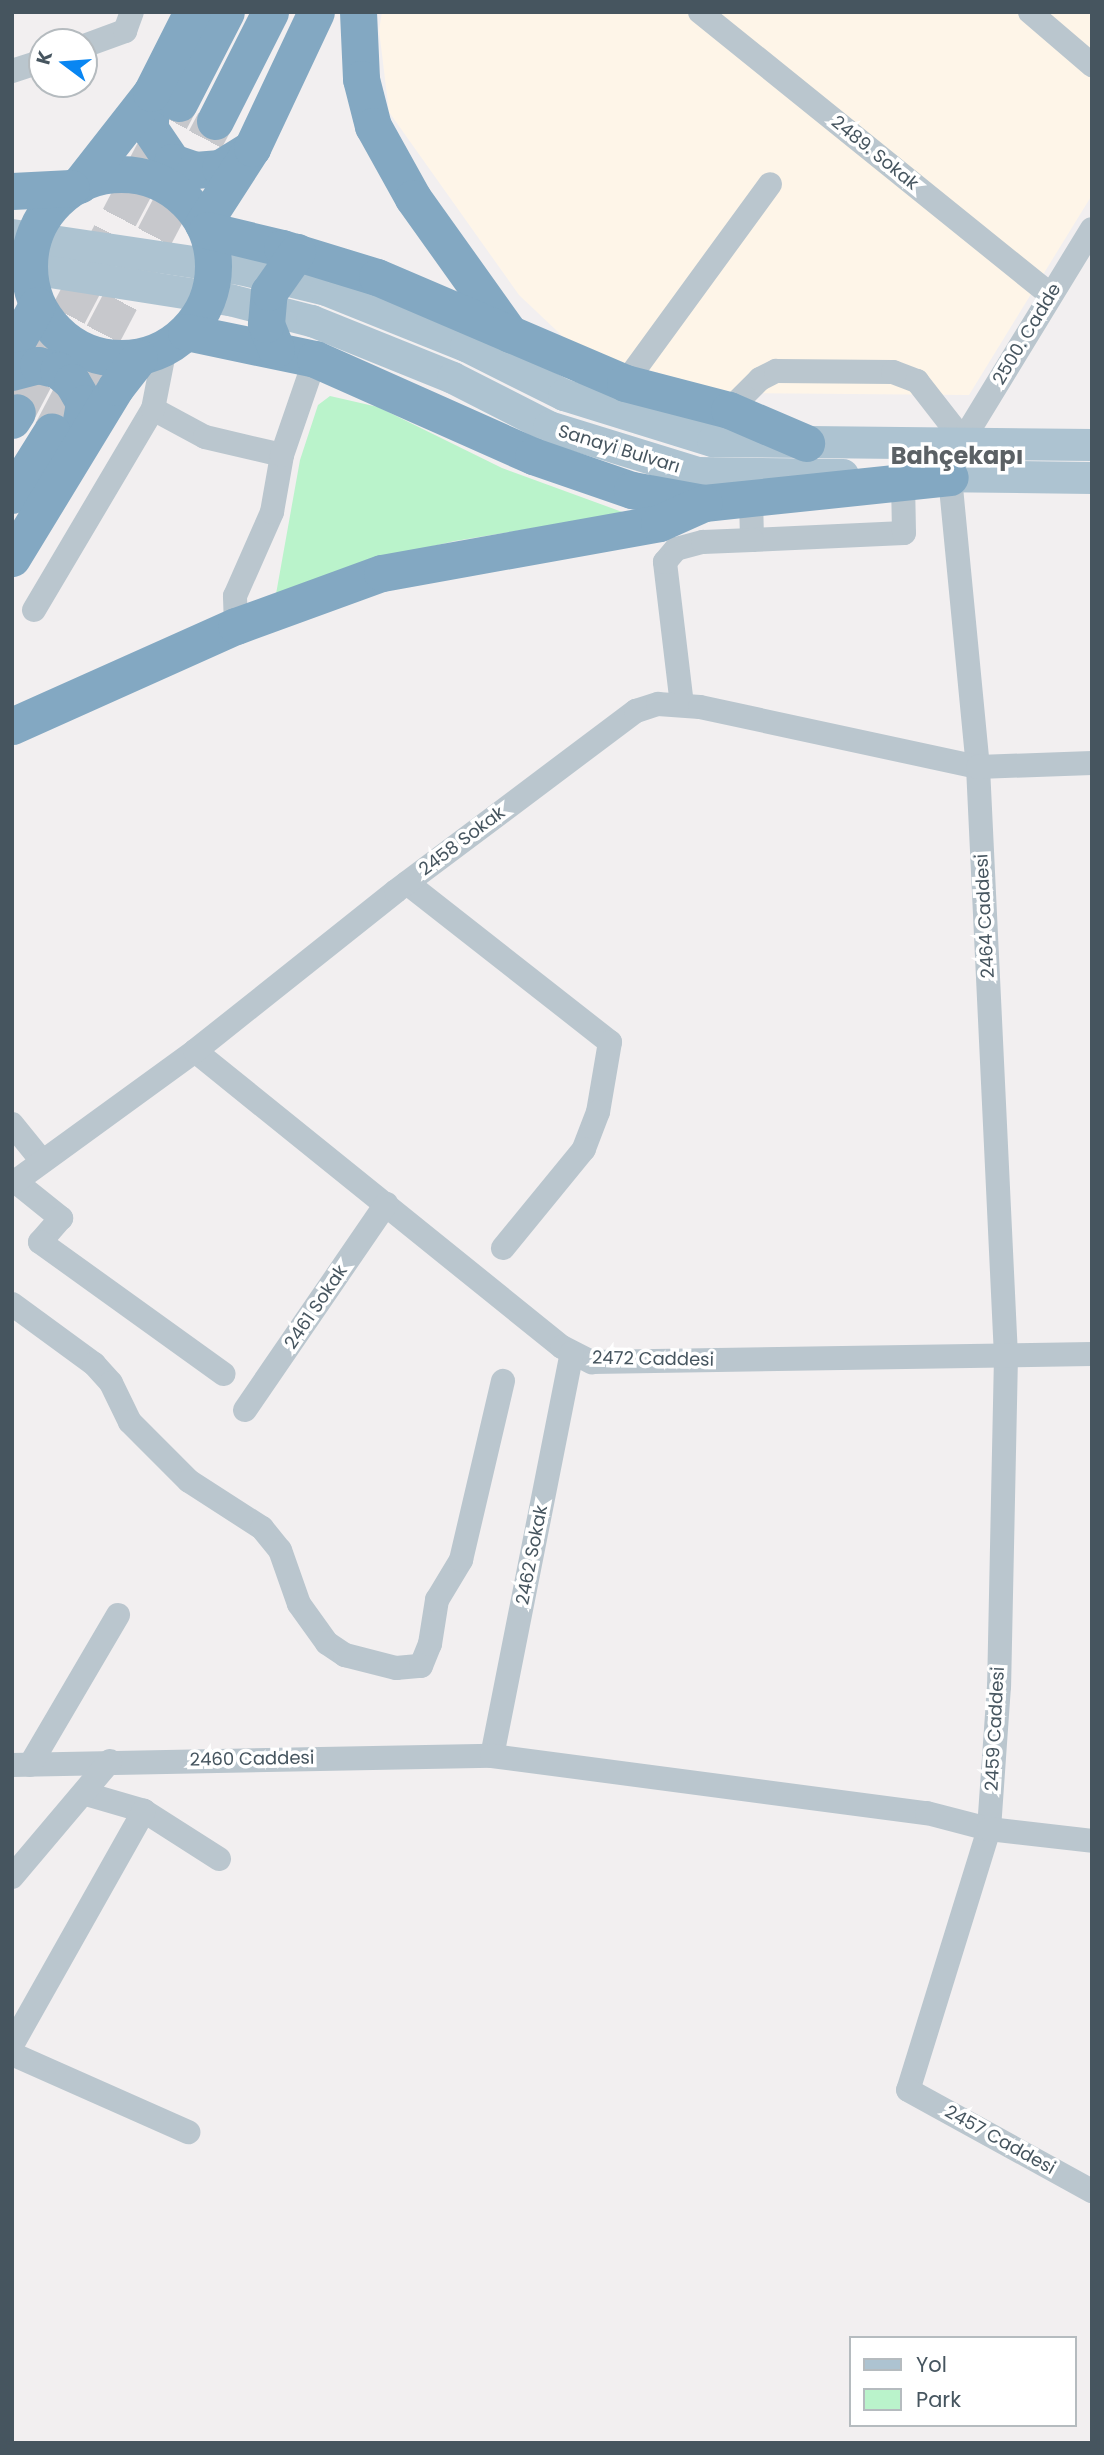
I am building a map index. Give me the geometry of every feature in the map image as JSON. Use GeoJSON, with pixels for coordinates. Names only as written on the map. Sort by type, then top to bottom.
{"type":"FeatureCollection","features":[{"type":"Feature","properties":{"kind":"highway"},"geometry":{"type":"LineString","coordinates":[[192,12],[165,98],[150,129],[172,162],[195,170],[220,168],[252,148]]}},
{"type":"Feature","properties":{"kind":"highway"},"geometry":{"type":"LineString","coordinates":[[12,350],[28,300],[33,238],[48,209],[165,98],[226,12]]}},
{"type":"Feature","properties":{"kind":"highway"},"geometry":{"type":"LineString","coordinates":[[215,121],[270,12]]}},
{"type":"Feature","properties":{"kind":"highway"},"geometry":{"type":"LineString","coordinates":[[205,227],[252,148],[316,12]]}},
{"type":"Feature","properties":{"kind":"highway"},"geometry":{"type":"LineString","coordinates":[[358,12],[361,79],[373,126],[413,198],[511,335]]}},
{"type":"Feature","properties":{"kind":"highway"},"geometry":{"type":"LineString","coordinates":[[12,191],[75,186],[101,176],[133,174],[164,184],[189,203],[205,227],[213,276],[205,306],[116,387],[21,544]]}},
{"type":"Feature","properties":{"kind":"highway"},"geometry":{"type":"LineString","coordinates":[[205,227],[377,277],[721,426],[806,443]]}},
{"type":"Feature","properties":{"kind":"highway"},"geometry":{"type":"LineString","coordinates":[[276,349],[267,324],[269,292],[297,252]]}},
{"type":"Feature","properties":{"kind":"highway"},"geometry":{"type":"LineString","coordinates":[[28,300],[52,328],[77,348],[107,359],[164,346],[276,349],[315,359],[533,456],[632,490],[701,488],[751,498],[950,477]]}},
{"type":"Feature","properties":{"kind":"highway"},"geometry":{"type":"LineString","coordinates":[[12,372],[38,365],[58,370],[72,382],[84,404],[81,433],[68,467]]}},
{"type":"Feature","properties":{"kind":"highway"},"geometry":{"type":"LineString","coordinates":[[12,495],[52,431]]}},
{"type":"Feature","properties":{"kind":"highway"},"geometry":{"type":"LineString","coordinates":[[12,726],[236,626],[382,573],[659,523],[701,488]]}},
{"type":"Feature","properties":{"kind":"main road","name":"Sanayi Bulvarı"},"geometry":{"type":"LineString","coordinates":[[12,235],[240,269],[326,290],[466,346],[564,395],[721,426]]}},
{"type":"Feature","properties":{"kind":"main road","name":"Sanayi Bulvarı"},"geometry":{"type":"LineString","coordinates":[[12,266],[230,300],[312,321],[453,378],[549,428],[701,488],[950,477],[1092,478]]}},
{"type":"Feature","properties":{"kind":"main road"},"geometry":{"type":"LineString","coordinates":[[806,443],[963,440],[1092,445]]}},
{"type":"Feature","properties":{"kind":"street"},"geometry":{"type":"LineString","coordinates":[[98,41],[125,31],[132,12]]}},
{"type":"Feature","properties":{"kind":"street","name":"2489. Sokak"},"geometry":{"type":"LineString","coordinates":[[700,12],[1050,294]]}},
{"type":"Feature","properties":{"kind":"street"},"geometry":{"type":"LineString","coordinates":[[1030,12],[1092,65]]}},
{"type":"Feature","properties":{"kind":"street"},"geometry":{"type":"LineString","coordinates":[[625,383],[770,184]]}},
{"type":"Feature","properties":{"kind":"street","name":"2500. Cadde"},"geometry":{"type":"LineString","coordinates":[[963,440],[1092,229]]}},
{"type":"Feature","properties":{"kind":"street"},"geometry":{"type":"LineString","coordinates":[[34,610],[153,409],[164,346]]}},
{"type":"Feature","properties":{"kind":"street"},"geometry":{"type":"LineString","coordinates":[[236,626],[235,596],[272,512],[282,455],[315,359]]}},
{"type":"Feature","properties":{"kind":"street"},"geometry":{"type":"LineString","coordinates":[[721,426],[760,379],[776,371],[892,372],[917,381],[963,440]]}},
{"type":"Feature","properties":{"kind":"street"},"geometry":{"type":"LineString","coordinates":[[153,409],[205,437],[282,455]]}},
{"type":"Feature","properties":{"kind":"street","name":"2464 Caddesi"},"geometry":{"type":"LineString","coordinates":[[950,477],[978,768],[1006,1356]]}},
{"type":"Feature","properties":{"kind":"street"},"geometry":{"type":"LineString","coordinates":[[682,705],[665,562],[676,549],[703,542],[904,533],[902,482]]}},
{"type":"Feature","properties":{"kind":"street"},"geometry":{"type":"LineString","coordinates":[[751,498],[752,540]]}},
{"type":"Feature","properties":{"kind":"street"},"geometry":{"type":"LineString","coordinates":[[21,544],[67,555]]}},
{"type":"Feature","properties":{"kind":"street","name":"2458 Sokak"},"geometry":{"type":"LineString","coordinates":[[14,1183],[195,1051],[407,883],[621,719],[658,704],[682,705],[978,768],[1092,763]]}},
{"type":"Feature","properties":{"kind":"street"},"geometry":{"type":"LineString","coordinates":[[407,883],[610,1042],[598,1112],[584,1149],[503,1248]]}},
{"type":"Feature","properties":{"kind":"street","name":"2472 Caddesi"},"geometry":{"type":"LineString","coordinates":[[195,1051],[572,1353],[592,1362],[1092,1354]]}},
{"type":"Feature","properties":{"kind":"street"},"geometry":{"type":"LineString","coordinates":[[12,1124],[42,1161]]}},
{"type":"Feature","properties":{"kind":"street"},"geometry":{"type":"LineString","coordinates":[[14,1183],[61,1218],[40,1242],[225,1374]]}},
{"type":"Feature","properties":{"kind":"street","name":"2461 Sokak"},"geometry":{"type":"LineString","coordinates":[[246,1410],[386,1204]]}},
{"type":"Feature","properties":{"kind":"street"},"geometry":{"type":"LineString","coordinates":[[12,1304],[94,1364],[111,1383],[130,1422],[189,1481],[262,1528],[280,1550],[299,1604],[327,1643],[345,1655],[396,1668],[421,1666],[430,1644],[437,1600],[461,1560],[503,1381]]}},
{"type":"Feature","properties":{"kind":"street","name":"2462 Sokak"},"geometry":{"type":"LineString","coordinates":[[492,1756],[572,1353]]}},
{"type":"Feature","properties":{"kind":"street","name":"2459 Caddesi"},"geometry":{"type":"LineString","coordinates":[[908,2090],[989,1829],[999,1686],[1006,1356]]}},
{"type":"Feature","properties":{"kind":"street"},"geometry":{"type":"LineString","coordinates":[[21,1765],[118,1615]]}},
{"type":"Feature","properties":{"kind":"street","name":"2460 Caddesi"},"geometry":{"type":"LineString","coordinates":[[21,1765],[110,1761],[492,1756],[927,1814],[989,1829],[1092,1841]]}},
{"type":"Feature","properties":{"kind":"street"},"geometry":{"type":"LineString","coordinates":[[12,1877],[86,1794],[110,1761]]}},
{"type":"Feature","properties":{"kind":"street"},"geometry":{"type":"LineString","coordinates":[[86,1794],[144,1811],[219,1859]]}},
{"type":"Feature","properties":{"kind":"street"},"geometry":{"type":"LineString","coordinates":[[12,2045],[144,1811]]}},
{"type":"Feature","properties":{"kind":"street"},"geometry":{"type":"LineString","coordinates":[[12,2054],[188,2132]]}},
{"type":"Feature","properties":{"kind":"street","name":"2457 Caddesi"},"geometry":{"type":"LineString","coordinates":[[908,2090],[1092,2191]]}},
{"type":"Feature","properties":{"kind":"shaded area"},"geometry":{"type":"Polygon","coordinates":[[[382,12],[1092,12],[1092,195],[969,395],[730,393],[577,350],[519,295],[389,112],[379,30],[382,12]]]}},
{"type":"Feature","properties":{"kind":"green space"},"geometry":{"type":"Polygon","coordinates":[[[330,396],[378,407],[502,468],[625,513],[455,541],[359,563],[276,594],[300,460],[318,405],[330,396]]]}},
{"type":"Feature","properties":{"kind":"tunnel"},"geometry":{"type":"LineString","coordinates":[[17,412],[179,103]]}},
{"type":"Feature","properties":{"kind":"tunnel"},"geometry":{"type":"LineString","coordinates":[[52,431],[215,121]]}},
{"type":"Feature","properties":{"kind":"district","name":"Bahçekapı"},"geometry":{"type":"Point","coordinates":[957,456]}}]}
